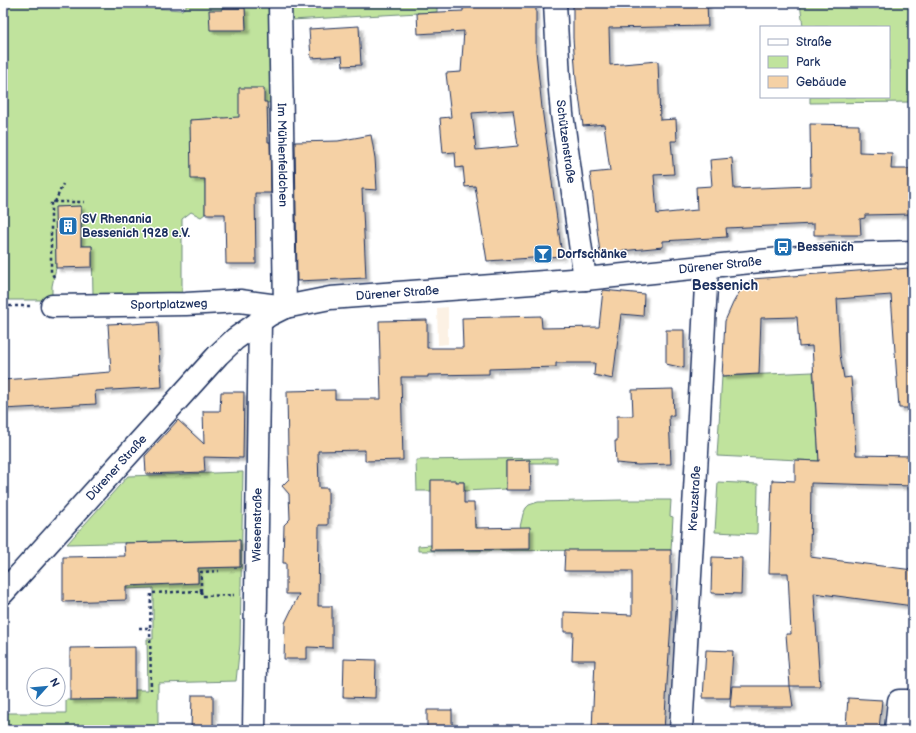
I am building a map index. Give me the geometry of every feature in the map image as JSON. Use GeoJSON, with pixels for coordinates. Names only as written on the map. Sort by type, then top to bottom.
{"type":"FeatureCollection","features":[{"type":"Feature","properties":{"kind":"street","name":"Im Mühlenfeldchen"},"geometry":{"type":"LineString","coordinates":[[280,3],[286,307]]}},
{"type":"Feature","properties":{"kind":"street","name":"Schützenstraße"},"geometry":{"type":"LineString","coordinates":[[555,3],[562,114],[585,279]]}},
{"type":"Feature","properties":{"kind":"street","name":"Dürener Straße"},"geometry":{"type":"LineString","coordinates":[[3,593],[218,355],[235,338],[260,320],[286,307],[330,298],[585,279],[836,255],[913,252]]}},
{"type":"Feature","properties":{"kind":"street","name":"Kreuzstraße"},"geometry":{"type":"LineString","coordinates":[[681,730],[707,267]]}},
{"type":"Feature","properties":{"kind":"street","name":"Sportplatzweg"},"geometry":{"type":"LineString","coordinates":[[52,306],[186,304],[240,301],[286,307]]}},
{"type":"Feature","properties":{"kind":"street","name":"Wiesenstraße"},"geometry":{"type":"LineString","coordinates":[[254,730],[260,320]]}},
{"type":"Feature","properties":{"kind":"street"},"geometry":{"type":"LineString","coordinates":[[896,730],[899,701],[913,701]]}},
{"type":"Feature","properties":{"kind":"path"},"geometry":{"type":"LineString","coordinates":[[55,202],[63,184]]}},
{"type":"Feature","properties":{"kind":"path"},"geometry":{"type":"LineString","coordinates":[[54,277],[51,272],[50,202],[84,202]]}},
{"type":"Feature","properties":{"kind":"path"},"geometry":{"type":"LineString","coordinates":[[219,571],[201,572],[202,596],[241,595]]}},
{"type":"Feature","properties":{"kind":"path"},"geometry":{"type":"LineString","coordinates":[[151,690],[151,593],[201,591]]}},
{"type":"Feature","properties":{"kind":"path"},"geometry":{"type":"LineString","coordinates":[[139,628],[150,628]]}},
{"type":"Feature","properties":{"kind":"shaded area"},"geometry":{"type":"Polygon","coordinates":[[[448,307],[448,344],[438,345],[437,308],[448,307]]]}},
{"type":"Feature","properties":{"kind":"green space"},"geometry":{"type":"Polygon","coordinates":[[[3,3],[89,4],[182,10],[190,3],[437,3],[437,12],[291,20],[292,101],[267,103],[268,157],[224,118],[190,120],[191,142],[205,179],[205,214],[201,217],[191,212],[182,219],[182,294],[93,295],[92,246],[81,246],[81,206],[56,207],[56,268],[52,286],[52,300],[3,300],[3,3]],[[222,8],[246,27],[245,8],[222,8]]]}},
{"type":"Feature","properties":{"kind":"green space"},"geometry":{"type":"Polygon","coordinates":[[[800,3],[913,3],[913,102],[810,103],[810,98],[890,98],[890,26],[803,26],[800,3]]]}},
{"type":"Feature","properties":{"kind":"green space"},"geometry":{"type":"Polygon","coordinates":[[[813,372],[819,461],[717,456],[722,376],[813,372]]]}},
{"type":"Feature","properties":{"kind":"green space"},"geometry":{"type":"Polygon","coordinates":[[[557,458],[557,463],[530,463],[530,460],[506,461],[506,489],[464,491],[464,482],[431,482],[431,491],[417,491],[416,460],[557,458]]]}},
{"type":"Feature","properties":{"kind":"green space"},"geometry":{"type":"Polygon","coordinates":[[[243,472],[240,644],[236,681],[158,683],[158,729],[3,730],[3,692],[5,692],[5,713],[66,713],[66,700],[135,699],[135,690],[148,690],[147,639],[153,639],[153,588],[126,589],[125,568],[136,586],[198,583],[198,568],[240,567],[240,540],[67,544],[128,476],[243,472]]]}},
{"type":"Feature","properties":{"kind":"green space"},"geometry":{"type":"Polygon","coordinates":[[[718,482],[758,484],[757,534],[715,532],[718,482]]]}},
{"type":"Feature","properties":{"kind":"green space"},"geometry":{"type":"Polygon","coordinates":[[[671,500],[670,516],[673,517],[671,550],[418,551],[418,546],[431,545],[432,550],[465,550],[465,524],[475,524],[478,529],[496,539],[496,549],[530,549],[520,527],[523,514],[529,505],[538,502],[671,500]]]}},
{"type":"Feature","properties":{"kind":"building"},"geometry":{"type":"Polygon","coordinates":[[[474,3],[526,3],[526,6],[536,6],[536,51],[542,108],[562,256],[487,261],[475,186],[465,187],[463,167],[456,168],[455,152],[443,153],[440,118],[451,117],[446,73],[461,72],[464,31],[418,34],[417,13],[463,11],[463,8],[474,7],[474,3]],[[513,110],[472,113],[476,150],[518,146],[513,110]]]}},
{"type":"Feature","properties":{"kind":"building"},"geometry":{"type":"Polygon","coordinates":[[[707,3],[708,26],[609,28],[610,65],[658,61],[660,120],[676,119],[677,141],[671,141],[674,174],[654,175],[657,214],[697,210],[696,187],[712,186],[710,160],[732,158],[734,189],[811,186],[810,124],[859,125],[859,152],[892,153],[891,169],[913,169],[913,214],[865,215],[865,218],[860,219],[861,235],[814,235],[814,224],[726,228],[727,237],[663,241],[663,247],[600,253],[590,173],[610,171],[604,124],[583,126],[576,79],[573,38],[573,4],[707,3]]]}},
{"type":"Feature","properties":{"kind":"building"},"geometry":{"type":"Polygon","coordinates":[[[222,8],[245,8],[246,30],[210,30],[209,10],[222,10],[222,8]]]}},
{"type":"Feature","properties":{"kind":"building"},"geometry":{"type":"Polygon","coordinates":[[[359,26],[361,65],[343,66],[342,56],[311,58],[309,29],[359,26]]]}},
{"type":"Feature","properties":{"kind":"building"},"geometry":{"type":"Polygon","coordinates":[[[239,88],[264,88],[264,102],[267,102],[268,142],[270,142],[271,193],[255,193],[256,264],[226,264],[225,214],[205,214],[205,179],[191,179],[190,120],[239,117],[239,88]]]}},
{"type":"Feature","properties":{"kind":"building"},"geometry":{"type":"Polygon","coordinates":[[[371,135],[375,158],[377,190],[362,189],[366,278],[297,281],[295,142],[338,141],[371,135]]]}},
{"type":"Feature","properties":{"kind":"building","name":"SV Rhenania Bessenich 1928 e.V."},"geometry":{"type":"Polygon","coordinates":[[[81,206],[81,246],[92,246],[92,267],[56,268],[55,207],[81,206]]]}},
{"type":"Feature","properties":{"kind":"building"},"geometry":{"type":"Polygon","coordinates":[[[908,268],[913,346],[913,408],[899,408],[891,295],[837,299],[840,355],[844,378],[851,377],[856,455],[913,456],[913,486],[811,483],[810,557],[913,570],[913,606],[814,593],[820,686],[790,686],[786,634],[791,634],[788,573],[769,573],[772,480],[795,481],[795,460],[819,461],[812,346],[799,347],[797,317],[761,318],[759,374],[722,376],[725,321],[741,289],[752,279],[908,268]]]}},
{"type":"Feature","properties":{"kind":"building"},"geometry":{"type":"Polygon","coordinates":[[[603,290],[644,294],[643,316],[621,314],[613,379],[594,375],[595,363],[556,363],[556,367],[489,369],[489,374],[401,377],[403,460],[365,461],[365,450],[318,451],[319,488],[328,488],[328,525],[319,525],[318,606],[332,606],[332,648],[307,647],[307,659],[284,659],[285,623],[299,594],[286,594],[286,563],[283,563],[284,525],[290,519],[289,494],[282,486],[289,479],[287,391],[335,390],[335,399],[381,399],[379,321],[427,320],[427,348],[463,348],[462,318],[541,316],[542,328],[599,327],[603,290]]]}},
{"type":"Feature","properties":{"kind":"building"},"geometry":{"type":"Polygon","coordinates":[[[158,322],[162,387],[95,391],[96,404],[3,409],[3,380],[111,372],[108,324],[158,322]]]}},
{"type":"Feature","properties":{"kind":"building"},"geometry":{"type":"Polygon","coordinates":[[[666,330],[684,330],[684,368],[666,364],[666,330]]]}},
{"type":"Feature","properties":{"kind":"building"},"geometry":{"type":"Polygon","coordinates":[[[673,389],[674,416],[669,416],[671,464],[638,465],[616,463],[615,441],[617,441],[617,416],[633,416],[632,390],[673,389]]]}},
{"type":"Feature","properties":{"kind":"building"},"geometry":{"type":"Polygon","coordinates":[[[221,392],[244,392],[243,458],[204,457],[205,472],[146,474],[145,456],[178,420],[204,444],[203,411],[220,411],[221,392]]]}},
{"type":"Feature","properties":{"kind":"building"},"geometry":{"type":"Polygon","coordinates":[[[530,460],[531,490],[506,490],[506,461],[530,460]]]}},
{"type":"Feature","properties":{"kind":"building"},"geometry":{"type":"Polygon","coordinates":[[[431,480],[456,480],[456,482],[464,482],[464,503],[474,503],[475,528],[530,527],[530,549],[431,550],[431,480]]]}},
{"type":"Feature","properties":{"kind":"building"},"geometry":{"type":"Polygon","coordinates":[[[240,540],[240,567],[198,568],[198,583],[126,586],[126,600],[63,602],[63,557],[125,556],[124,543],[240,540]]]}},
{"type":"Feature","properties":{"kind":"building"},"geometry":{"type":"Polygon","coordinates":[[[565,550],[671,550],[671,622],[664,730],[592,730],[595,660],[572,660],[573,632],[564,632],[564,612],[632,615],[632,571],[564,571],[565,550]]]}},
{"type":"Feature","properties":{"kind":"building"},"geometry":{"type":"Polygon","coordinates":[[[712,557],[742,558],[741,594],[711,593],[712,557]]]}},
{"type":"Feature","properties":{"kind":"building"},"geometry":{"type":"Polygon","coordinates":[[[135,647],[135,699],[70,700],[70,648],[135,647]]]}},
{"type":"Feature","properties":{"kind":"building"},"geometry":{"type":"Polygon","coordinates":[[[706,650],[733,651],[730,698],[703,698],[706,650]]]}},
{"type":"Feature","properties":{"kind":"building"},"geometry":{"type":"Polygon","coordinates":[[[344,659],[376,660],[375,698],[343,697],[344,659]]]}},
{"type":"Feature","properties":{"kind":"building"},"geometry":{"type":"Polygon","coordinates":[[[732,686],[790,686],[793,707],[730,707],[732,686]]]}},
{"type":"Feature","properties":{"kind":"building"},"geometry":{"type":"Polygon","coordinates":[[[192,695],[213,695],[213,730],[191,730],[192,695]]]}},
{"type":"Feature","properties":{"kind":"building"},"geometry":{"type":"Polygon","coordinates":[[[848,698],[882,700],[879,729],[846,726],[848,698]]]}},
{"type":"Feature","properties":{"kind":"building"},"geometry":{"type":"Polygon","coordinates":[[[427,710],[452,710],[452,730],[427,730],[427,710]]]}},
{"type":"Feature","properties":{"kind":"place","name":"SV Rhenania Bessenich 1928 e.V."},"geometry":{"type":"Point","coordinates":[68,226]}},
{"type":"Feature","properties":{"kind":"place","name":"Bessenich"},"geometry":{"type":"Point","coordinates":[783,247]}},
{"type":"Feature","properties":{"kind":"place","name":"Dorfschänke"},"geometry":{"type":"Point","coordinates":[543,254]}},
{"type":"Feature","properties":{"kind":"district","name":"Bessenich"},"geometry":{"type":"Point","coordinates":[725,285]}}]}
